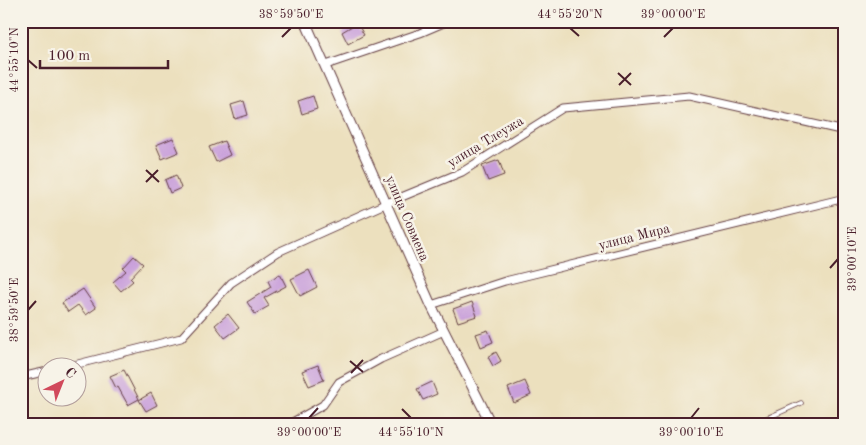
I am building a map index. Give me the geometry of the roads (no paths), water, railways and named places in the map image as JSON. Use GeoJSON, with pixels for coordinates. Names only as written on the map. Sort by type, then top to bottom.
{"type":"FeatureCollection","features":[{"type":"Feature","properties":{"kind":"street","name":"улица Совмена"},"geometry":{"type":"LineString","coordinates":[[305,21],[387,202],[431,305],[491,424]]}},
{"type":"Feature","properties":{"kind":"street"},"geometry":{"type":"LineString","coordinates":[[326,65],[420,33],[448,21]]}},
{"type":"Feature","properties":{"kind":"street","name":"улица Тлеужа"},"geometry":{"type":"LineString","coordinates":[[88,361],[181,338],[231,283],[278,252],[387,202],[462,172],[563,108],[689,96],[845,131]]}},
{"type":"Feature","properties":{"kind":"street","name":"улица Мира"},"geometry":{"type":"LineString","coordinates":[[431,305],[505,280],[845,198]]}},
{"type":"Feature","properties":{"kind":"street"},"geometry":{"type":"LineString","coordinates":[[289,424],[323,405],[339,382],[381,359],[444,331]]}},
{"type":"Feature","properties":{"kind":"street"},"geometry":{"type":"LineString","coordinates":[[21,377],[38,373]]}},
{"type":"Feature","properties":{"kind":"lane"},"geometry":{"type":"LineString","coordinates":[[754,424],[801,403]]}}]}
